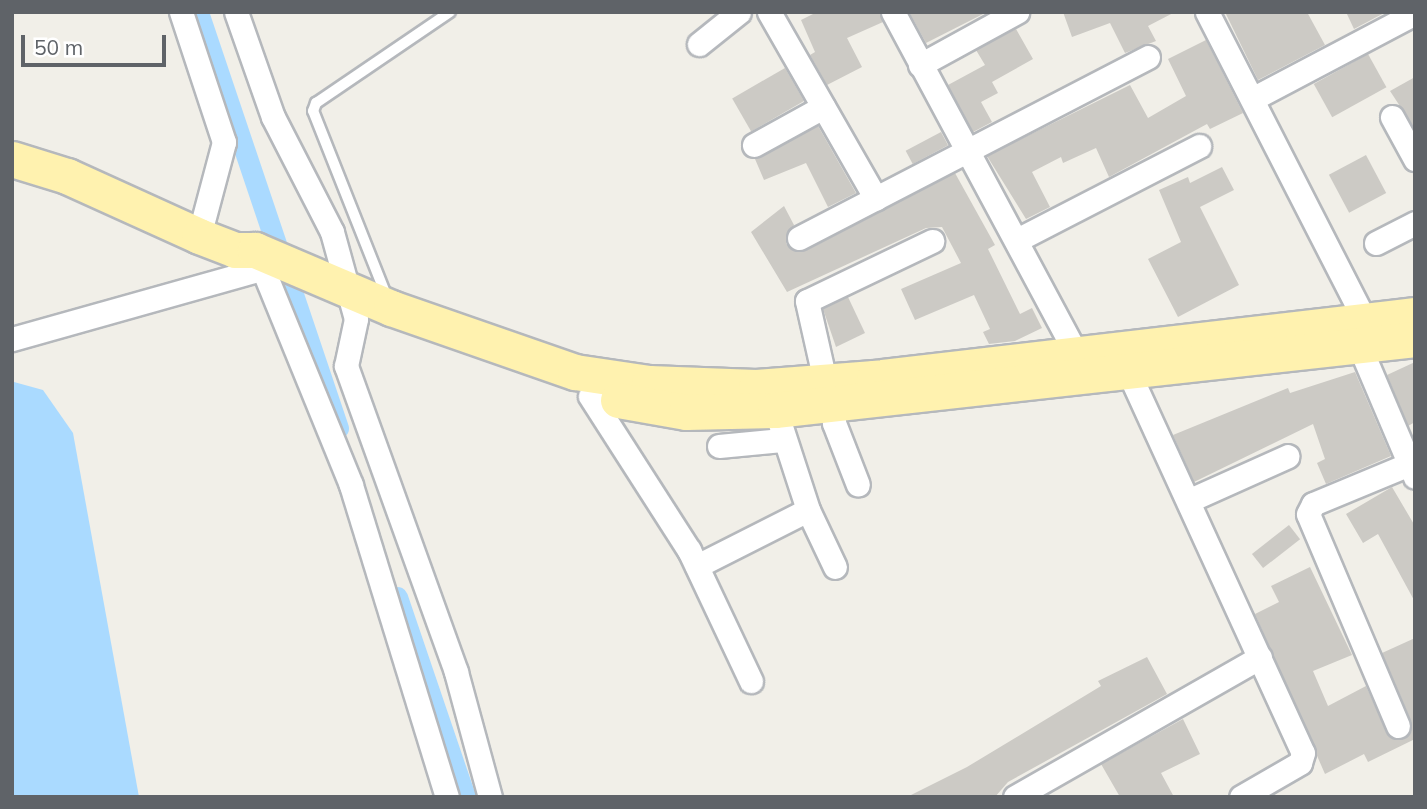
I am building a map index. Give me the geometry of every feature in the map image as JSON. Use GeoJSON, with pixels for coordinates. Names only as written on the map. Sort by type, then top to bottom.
{"type":"FeatureCollection","features":[{"type":"Feature","properties":{"kind":"main road"},"geometry":{"type":"LineString","coordinates":[[12,159],[67,176],[294,281],[613,392],[687,412],[775,412],[829,393],[1075,351],[1124,361]]}},
{"type":"Feature","properties":{"kind":"main road"},"geometry":{"type":"LineString","coordinates":[[294,281],[391,307],[575,372],[613,392]]}},
{"type":"Feature","properties":{"kind":"main road"},"geometry":{"type":"LineString","coordinates":[[1367,337],[1415,315]]}},
{"type":"Feature","properties":{"kind":"main road"},"geometry":{"type":"LineString","coordinates":[[829,393],[1367,337],[1415,339]]}},
{"type":"Feature","properties":{"kind":"street"},"geometry":{"type":"LineString","coordinates":[[181,12],[224,142],[199,236]]}},
{"type":"Feature","properties":{"kind":"street"},"geometry":{"type":"LineString","coordinates":[[236,12],[273,117],[326,217],[294,281],[351,485],[446,797]]}},
{"type":"Feature","properties":{"kind":"street"},"geometry":{"type":"LineString","coordinates":[[699,44],[738,12]]}},
{"type":"Feature","properties":{"kind":"street"},"geometry":{"type":"LineString","coordinates":[[769,12],[876,199]]}},
{"type":"Feature","properties":{"kind":"street"},"geometry":{"type":"LineString","coordinates":[[893,12],[1075,351]]}},
{"type":"Feature","properties":{"kind":"street"},"geometry":{"type":"LineString","coordinates":[[920,65],[1017,12]]}},
{"type":"Feature","properties":{"kind":"street"},"geometry":{"type":"LineString","coordinates":[[1207,12],[1254,98],[1367,337],[1412,471],[1313,504],[1308,514],[1398,726]]}},
{"type":"Feature","properties":{"kind":"street"},"geometry":{"type":"LineString","coordinates":[[1254,98],[1415,13]]}},
{"type":"Feature","properties":{"kind":"street"},"geometry":{"type":"LineString","coordinates":[[799,239],[1148,57]]}},
{"type":"Feature","properties":{"kind":"street"},"geometry":{"type":"LineString","coordinates":[[754,145],[823,107]]}},
{"type":"Feature","properties":{"kind":"street"},"geometry":{"type":"LineString","coordinates":[[1392,117],[1415,159]]}},
{"type":"Feature","properties":{"kind":"street"},"geometry":{"type":"LineString","coordinates":[[1017,240],[1199,146]]}},
{"type":"Feature","properties":{"kind":"street"},"geometry":{"type":"LineString","coordinates":[[1376,243],[1415,223]]}},
{"type":"Feature","properties":{"kind":"street"},"geometry":{"type":"LineString","coordinates":[[858,485],[834,423],[807,300],[932,241]]}},
{"type":"Feature","properties":{"kind":"street"},"geometry":{"type":"LineString","coordinates":[[12,339],[294,281]]}},
{"type":"Feature","properties":{"kind":"street"},"geometry":{"type":"LineString","coordinates":[[294,281],[346,366],[456,672],[491,797]]}},
{"type":"Feature","properties":{"kind":"street"},"geometry":{"type":"LineString","coordinates":[[1124,361],[1190,500],[1303,758],[1241,797]]}},
{"type":"Feature","properties":{"kind":"street"},"geometry":{"type":"LineString","coordinates":[[613,392],[751,681]]}},
{"type":"Feature","properties":{"kind":"street"},"geometry":{"type":"LineString","coordinates":[[719,446],[775,412],[808,510],[835,567]]}},
{"type":"Feature","properties":{"kind":"street"},"geometry":{"type":"LineString","coordinates":[[1190,500],[1288,456]]}},
{"type":"Feature","properties":{"kind":"street"},"geometry":{"type":"LineString","coordinates":[[697,566],[808,510]]}},
{"type":"Feature","properties":{"kind":"street"},"geometry":{"type":"LineString","coordinates":[[1015,797],[1260,657]]}},
{"type":"Feature","properties":{"kind":"lane"},"geometry":{"type":"LineString","coordinates":[[391,307],[313,111],[316,103],[450,12]]}},
{"type":"Feature","properties":{"kind":"water"},"geometry":{"type":"Polygon","coordinates":[[[14,382],[43,390],[73,433],[139,797],[12,797],[14,382]]]}},
{"type":"Feature","properties":{"kind":"building"},"geometry":{"type":"Polygon","coordinates":[[[817,12],[879,12],[883,22],[847,38],[862,67],[827,85],[810,55],[815,52],[801,20],[817,12]]]}},
{"type":"Feature","properties":{"kind":"building"},"geometry":{"type":"Polygon","coordinates":[[[909,12],[987,12],[926,43],[909,12]]]}},
{"type":"Feature","properties":{"kind":"building"},"geometry":{"type":"Polygon","coordinates":[[[1063,12],[1175,12],[1148,26],[1156,41],[1125,53],[1110,23],[1072,37],[1063,12]]]}},
{"type":"Feature","properties":{"kind":"building"},"geometry":{"type":"Polygon","coordinates":[[[1225,12],[1307,12],[1325,45],[1258,80],[1225,12]]]}},
{"type":"Feature","properties":{"kind":"building"},"geometry":{"type":"Polygon","coordinates":[[[1346,12],[1386,12],[1354,29],[1346,12]]]}},
{"type":"Feature","properties":{"kind":"building"},"geometry":{"type":"Polygon","coordinates":[[[1016,29],[1033,59],[992,82],[998,93],[981,102],[992,122],[973,132],[948,85],[985,65],[976,50],[1016,29]]]}},
{"type":"Feature","properties":{"kind":"building"},"geometry":{"type":"Polygon","coordinates":[[[1206,40],[1243,113],[1210,129],[1207,124],[1109,177],[1096,148],[1063,163],[1061,157],[1032,172],[1050,207],[1026,219],[987,156],[1130,85],[1148,118],[1186,96],[1168,59],[1206,40]]]}},
{"type":"Feature","properties":{"kind":"building"},"geometry":{"type":"Polygon","coordinates":[[[1368,54],[1386,87],[1332,117],[1314,84],[1368,54]]]}},
{"type":"Feature","properties":{"kind":"building"},"geometry":{"type":"Polygon","coordinates":[[[785,68],[804,101],[751,131],[732,98],[785,68]]]}},
{"type":"Feature","properties":{"kind":"building"},"geometry":{"type":"Polygon","coordinates":[[[1415,77],[1415,129],[1390,91],[1415,77]]]}},
{"type":"Feature","properties":{"kind":"building"},"geometry":{"type":"Polygon","coordinates":[[[818,126],[856,193],[828,207],[806,163],[764,180],[755,159],[818,126]]]}},
{"type":"Feature","properties":{"kind":"building"},"geometry":{"type":"Polygon","coordinates":[[[941,132],[948,145],[913,164],[906,151],[941,132]]]}},
{"type":"Feature","properties":{"kind":"building"},"geometry":{"type":"Polygon","coordinates":[[[1366,155],[1386,193],[1349,213],[1329,175],[1366,155]]]}},
{"type":"Feature","properties":{"kind":"building"},"geometry":{"type":"Polygon","coordinates":[[[1222,167],[1234,190],[1200,207],[1239,285],[1178,317],[1148,259],[1181,242],[1159,190],[1188,177],[1190,183],[1222,167]]]}},
{"type":"Feature","properties":{"kind":"building"},"geometry":{"type":"Polygon","coordinates":[[[955,173],[995,245],[988,249],[1020,314],[1032,308],[1042,328],[1015,341],[989,344],[983,332],[990,329],[974,295],[915,320],[901,289],[961,263],[942,227],[926,228],[787,292],[751,232],[784,206],[794,225],[786,244],[805,251],[955,173]]]}},
{"type":"Feature","properties":{"kind":"building"},"geometry":{"type":"Polygon","coordinates":[[[848,297],[865,333],[836,347],[823,309],[848,297]]]}},
{"type":"Feature","properties":{"kind":"building"},"geometry":{"type":"Polygon","coordinates":[[[1415,362],[1415,422],[1408,426],[1387,375],[1415,362]]]}},
{"type":"Feature","properties":{"kind":"building"},"geometry":{"type":"Polygon","coordinates":[[[1355,372],[1391,456],[1326,484],[1317,463],[1325,459],[1313,424],[1194,482],[1173,435],[1288,388],[1290,393],[1355,372]]]}},
{"type":"Feature","properties":{"kind":"building"},"geometry":{"type":"Polygon","coordinates":[[[1392,487],[1415,526],[1415,602],[1378,534],[1363,543],[1346,514],[1392,487]]]}},
{"type":"Feature","properties":{"kind":"building"},"geometry":{"type":"Polygon","coordinates":[[[1289,525],[1300,539],[1263,568],[1252,554],[1289,525]]]}},
{"type":"Feature","properties":{"kind":"building"},"geometry":{"type":"Polygon","coordinates":[[[1310,567],[1352,655],[1313,671],[1328,706],[1366,686],[1389,737],[1409,735],[1411,721],[1382,653],[1415,638],[1415,739],[1368,762],[1364,754],[1325,774],[1255,614],[1279,602],[1271,586],[1310,567]]]}},
{"type":"Feature","properties":{"kind":"building"},"geometry":{"type":"Polygon","coordinates":[[[1147,657],[1167,694],[1008,782],[995,797],[907,797],[967,767],[1101,686],[1098,681],[1147,657]]]}},
{"type":"Feature","properties":{"kind":"building"},"geometry":{"type":"Polygon","coordinates":[[[1183,719],[1200,754],[1161,773],[1174,797],[1120,797],[1101,764],[1183,719]]]}},
{"type":"Feature","properties":{"kind":"waterway"},"geometry":{"type":"LineString","coordinates":[[198,12],[338,428]]}},
{"type":"Feature","properties":{"kind":"waterway"},"geometry":{"type":"LineString","coordinates":[[397,597],[465,797]]}}]}
